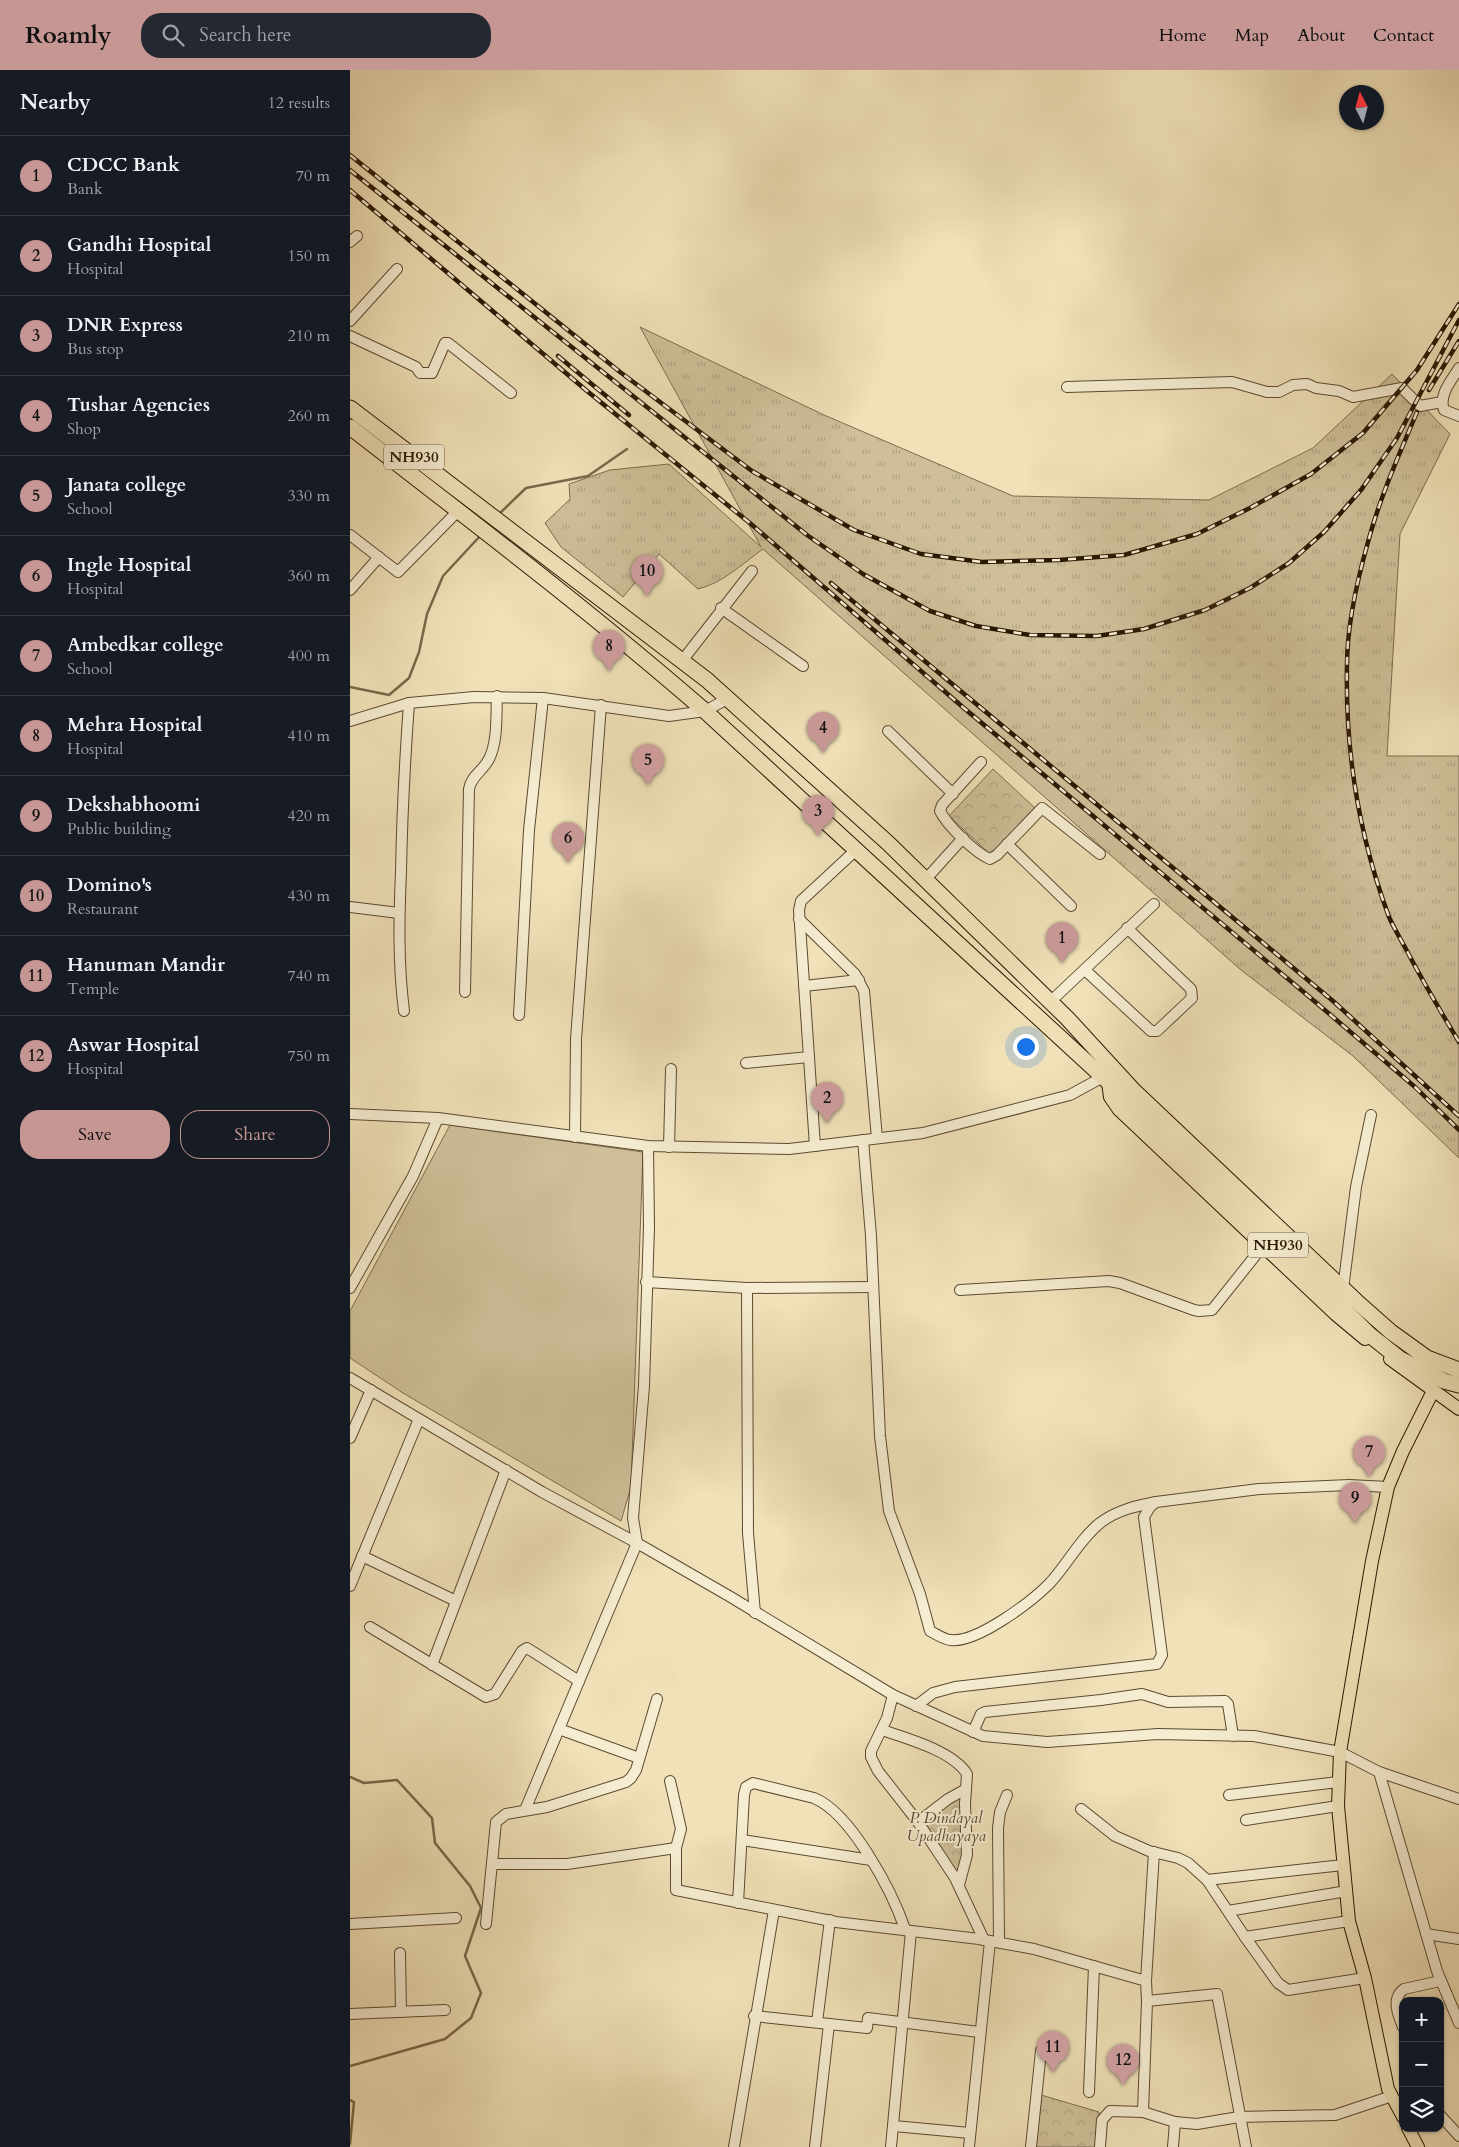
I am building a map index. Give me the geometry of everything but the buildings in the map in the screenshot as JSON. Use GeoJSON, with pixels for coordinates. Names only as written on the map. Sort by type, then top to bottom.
{"type":"FeatureCollection","features":[{"type":"Feature","properties":{"kind":"highway","name":"NH930"},"geometry":{"type":"LineString","coordinates":[[350,408],[729,698],[888,842],[1067,1018],[1134,1091],[1343,1289],[1391,1332],[1427,1358],[1459,1370]]}},
{"type":"Feature","properties":{"kind":"highway","name":"NH930"},"geometry":{"type":"LineString","coordinates":[[350,427],[649,662],[705,711],[1106,1080],[1219,1187],[1371,1336],[1400,1359],[1444,1381],[1459,1384]]}},
{"type":"Feature","properties":{"kind":"main road"},"geometry":{"type":"LineString","coordinates":[[1106,1080],[1110,1097],[1119,1110],[1335,1314],[1384,1355],[1459,1409]]}},
{"type":"Feature","properties":{"kind":"main road"},"geometry":{"type":"LineString","coordinates":[[1443,1364],[1459,1384]]}},
{"type":"Feature","properties":{"kind":"main road"},"geometry":{"type":"LineString","coordinates":[[1399,2109],[1388,2090],[1365,1978],[1350,1921],[1342,1865],[1338,1782],[1340,1752],[1372,1561],[1388,1487],[1403,1451],[1433,1391]]}},
{"type":"Feature","properties":{"kind":"main road"},"geometry":{"type":"LineString","coordinates":[[1410,2132],[1418,2147]]}},
{"type":"Feature","properties":{"kind":"street"},"geometry":{"type":"LineString","coordinates":[[350,321],[397,269]]}},
{"type":"Feature","properties":{"kind":"street"},"geometry":{"type":"LineString","coordinates":[[350,336],[416,367],[420,373],[432,374],[442,348],[445,343],[448,343],[511,393]]}},
{"type":"Feature","properties":{"kind":"street"},"geometry":{"type":"LineString","coordinates":[[1459,368],[1443,396],[1442,402],[1444,410],[1459,416]]}},
{"type":"Feature","properties":{"kind":"street"},"geometry":{"type":"LineString","coordinates":[[1066,387],[1232,382],[1267,392],[1284,391],[1293,385],[1307,384],[1316,388],[1339,391],[1353,397],[1402,388],[1420,406],[1442,402]]}},
{"type":"Feature","properties":{"kind":"street"},"geometry":{"type":"LineString","coordinates":[[350,536],[398,572],[463,515]]}},
{"type":"Feature","properties":{"kind":"street"},"geometry":{"type":"LineString","coordinates":[[350,590],[379,557]]}},
{"type":"Feature","properties":{"kind":"street"},"geometry":{"type":"LineString","coordinates":[[682,661],[721,608],[752,571]]}},
{"type":"Feature","properties":{"kind":"street"},"geometry":{"type":"LineString","coordinates":[[721,608],[804,666]]}},
{"type":"Feature","properties":{"kind":"street"},"geometry":{"type":"LineString","coordinates":[[350,721],[409,703],[497,696],[542,698],[668,716],[705,711],[729,698]]}},
{"type":"Feature","properties":{"kind":"street"},"geometry":{"type":"LineString","coordinates":[[465,992],[468,789],[473,777],[484,766],[492,751],[497,696]]}},
{"type":"Feature","properties":{"kind":"street"},"geometry":{"type":"LineString","coordinates":[[519,1016],[529,830],[542,698]]}},
{"type":"Feature","properties":{"kind":"street"},"geometry":{"type":"LineString","coordinates":[[404,1011],[399,961],[403,794],[409,703]]}},
{"type":"Feature","properties":{"kind":"street"},"geometry":{"type":"LineString","coordinates":[[575,1136],[576,1039],[601,705]]}},
{"type":"Feature","properties":{"kind":"street"},"geometry":{"type":"LineString","coordinates":[[888,731],[952,794]]}},
{"type":"Feature","properties":{"kind":"street"},"geometry":{"type":"LineString","coordinates":[[981,762],[942,805],[940,811],[963,838],[984,857],[990,859],[997,855],[1042,808],[1100,854]]}},
{"type":"Feature","properties":{"kind":"street"},"geometry":{"type":"LineString","coordinates":[[926,879],[963,838]]}},
{"type":"Feature","properties":{"kind":"street"},"geometry":{"type":"LineString","coordinates":[[1007,844],[1072,906]]}},
{"type":"Feature","properties":{"kind":"street"},"geometry":{"type":"LineString","coordinates":[[814,1146],[799,919],[801,901],[856,850]]}},
{"type":"Feature","properties":{"kind":"street"},"geometry":{"type":"LineString","coordinates":[[1050,1002],[1154,904]]}},
{"type":"Feature","properties":{"kind":"street"},"geometry":{"type":"LineString","coordinates":[[350,907],[400,913]]}},
{"type":"Feature","properties":{"kind":"street"},"geometry":{"type":"LineString","coordinates":[[799,919],[814,932],[859,980],[865,998],[877,1138]]}},
{"type":"Feature","properties":{"kind":"street"},"geometry":{"type":"LineString","coordinates":[[1086,970],[1151,1031],[1157,1031],[1192,998],[1190,989],[1127,928]]}},
{"type":"Feature","properties":{"kind":"street"},"geometry":{"type":"LineString","coordinates":[[804,986],[859,980]]}},
{"type":"Feature","properties":{"kind":"street"},"geometry":{"type":"LineString","coordinates":[[746,1063],[809,1057]]}},
{"type":"Feature","properties":{"kind":"street"},"geometry":{"type":"LineString","coordinates":[[669,1147],[671,1069]]}},
{"type":"Feature","properties":{"kind":"street"},"geometry":{"type":"LineString","coordinates":[[350,1114],[438,1118],[648,1146],[789,1149],[923,1133],[1070,1096],[1106,1080]]}},
{"type":"Feature","properties":{"kind":"street"},"geometry":{"type":"LineString","coordinates":[[1343,1289],[1356,1187],[1371,1115]]}},
{"type":"Feature","properties":{"kind":"street"},"geometry":{"type":"LineString","coordinates":[[350,1288],[413,1176],[438,1118]]}},
{"type":"Feature","properties":{"kind":"street"},"geometry":{"type":"LineString","coordinates":[[863,1140],[873,1287],[880,1436],[889,1511],[920,1594],[930,1631],[951,1640],[971,1637],[1007,1618],[1048,1584],[1073,1551],[1100,1523],[1126,1508],[1156,1502],[1258,1489],[1349,1485],[1388,1487]]}},
{"type":"Feature","properties":{"kind":"street"},"geometry":{"type":"LineString","coordinates":[[525,1810],[638,1543],[632,1518],[644,1386],[649,1227],[648,1146]]}},
{"type":"Feature","properties":{"kind":"street"},"geometry":{"type":"LineString","coordinates":[[960,1290],[1109,1281],[1120,1283],[1194,1310],[1206,1311],[1212,1310],[1263,1246]]}},
{"type":"Feature","properties":{"kind":"street"},"geometry":{"type":"LineString","coordinates":[[646,1282],[747,1288],[873,1287]]}},
{"type":"Feature","properties":{"kind":"street"},"geometry":{"type":"LineString","coordinates":[[747,1288],[748,1533],[756,1613]]}},
{"type":"Feature","properties":{"kind":"street"},"geometry":{"type":"LineString","coordinates":[[350,1378],[506,1470],[638,1543],[893,1695],[983,1736],[1047,1742],[1158,1734],[1254,1736],[1340,1752],[1379,1772],[1459,1799]]}},
{"type":"Feature","properties":{"kind":"street"},"geometry":{"type":"LineString","coordinates":[[350,1438],[371,1390]]}},
{"type":"Feature","properties":{"kind":"street"},"geometry":{"type":"LineString","coordinates":[[350,1586],[419,1419]]}},
{"type":"Feature","properties":{"kind":"street"},"geometry":{"type":"LineString","coordinates":[[432,1665],[506,1470]]}},
{"type":"Feature","properties":{"kind":"street"},"geometry":{"type":"LineString","coordinates":[[916,1706],[933,1693],[955,1687],[1157,1664],[1162,1655],[1144,1517],[1150,1507],[1156,1502]]}},
{"type":"Feature","properties":{"kind":"street"},"geometry":{"type":"LineString","coordinates":[[362,1556],[456,1601]]}},
{"type":"Feature","properties":{"kind":"street"},"geometry":{"type":"LineString","coordinates":[[370,1627],[483,1696],[491,1697],[496,1694],[522,1651],[530,1648],[580,1681]]}},
{"type":"Feature","properties":{"kind":"street"},"geometry":{"type":"LineString","coordinates":[[973,1732],[981,1714],[985,1712],[1142,1694],[1168,1702],[1226,1701],[1233,1736]]}},
{"type":"Feature","properties":{"kind":"street"},"geometry":{"type":"LineString","coordinates":[[893,1695],[882,1730],[871,1751],[871,1757],[878,1771],[918,1822],[959,1885],[991,1941]]}},
{"type":"Feature","properties":{"kind":"street"},"geometry":{"type":"LineString","coordinates":[[486,1924],[496,1822],[506,1814],[547,1807],[626,1782],[636,1770],[657,1699]]}},
{"type":"Feature","properties":{"kind":"street"},"geometry":{"type":"LineString","coordinates":[[560,1729],[639,1758]]}},
{"type":"Feature","properties":{"kind":"street"},"geometry":{"type":"LineString","coordinates":[[882,1730],[918,1742],[942,1754],[965,1770],[968,1779],[966,1789],[967,1855],[959,1885]]}},
{"type":"Feature","properties":{"kind":"street"},"geometry":{"type":"LineString","coordinates":[[1379,1772],[1440,1981],[1459,2024]]}},
{"type":"Feature","properties":{"kind":"street"},"geometry":{"type":"LineString","coordinates":[[670,1781],[681,1829],[676,1848],[676,1890],[830,1920],[991,1941],[1034,1949],[1146,1982]]}},
{"type":"Feature","properties":{"kind":"street"},"geometry":{"type":"LineString","coordinates":[[1229,1795],[1338,1782]]}},
{"type":"Feature","properties":{"kind":"street"},"geometry":{"type":"LineString","coordinates":[[738,1903],[746,1787],[753,1784],[823,1802],[836,1811],[871,1860],[890,1891],[908,1930],[891,2147]]}},
{"type":"Feature","properties":{"kind":"street"},"geometry":{"type":"LineString","coordinates":[[918,1822],[948,1799],[966,1789]]}},
{"type":"Feature","properties":{"kind":"street"},"geometry":{"type":"LineString","coordinates":[[969,2147],[979,2032],[991,1941],[998,1828],[1000,1812],[1007,1795]]}},
{"type":"Feature","properties":{"kind":"street"},"geometry":{"type":"LineString","coordinates":[[1246,1820],[1338,1806]]}},
{"type":"Feature","properties":{"kind":"street"},"geometry":{"type":"LineString","coordinates":[[1081,1809],[1115,1836],[1154,1852],[1178,1858],[1207,1880],[1278,1983],[1288,1990],[1365,1978]]}},
{"type":"Feature","properties":{"kind":"street"},"geometry":{"type":"LineString","coordinates":[[742,1840],[871,1860]]}},
{"type":"Feature","properties":{"kind":"street"},"geometry":{"type":"LineString","coordinates":[[492,1864],[567,1864],[676,1848]]}},
{"type":"Feature","properties":{"kind":"street"},"geometry":{"type":"LineString","coordinates":[[1143,2112],[1146,1982],[1154,1852]]}},
{"type":"Feature","properties":{"kind":"street"},"geometry":{"type":"LineString","coordinates":[[1207,1880],[1342,1865]]}},
{"type":"Feature","properties":{"kind":"street"},"geometry":{"type":"LineString","coordinates":[[1228,1912],[1347,1891]]}},
{"type":"Feature","properties":{"kind":"street"},"geometry":{"type":"LineString","coordinates":[[734,2147],[754,2016],[774,1910]]}},
{"type":"Feature","properties":{"kind":"street"},"geometry":{"type":"LineString","coordinates":[[350,1924],[456,1918]]}},
{"type":"Feature","properties":{"kind":"street"},"geometry":{"type":"LineString","coordinates":[[817,2022],[830,1920]]}},
{"type":"Feature","properties":{"kind":"street"},"geometry":{"type":"LineString","coordinates":[[1245,1937],[1350,1921]]}},
{"type":"Feature","properties":{"kind":"street"},"geometry":{"type":"LineString","coordinates":[[1426,1934],[1459,1939]]}},
{"type":"Feature","properties":{"kind":"street"},"geometry":{"type":"LineString","coordinates":[[400,1953],[402,2012]]}},
{"type":"Feature","properties":{"kind":"street"},"geometry":{"type":"LineString","coordinates":[[1088,2092],[1094,1966]]}},
{"type":"Feature","properties":{"kind":"street"},"geometry":{"type":"LineString","coordinates":[[1399,2011],[1396,1996],[1404,1989],[1440,1981]]}},
{"type":"Feature","properties":{"kind":"street"},"geometry":{"type":"LineString","coordinates":[[1147,2001],[1218,1994],[1246,2147]]}},
{"type":"Feature","properties":{"kind":"street"},"geometry":{"type":"LineString","coordinates":[[350,2014],[445,2010]]}},
{"type":"Feature","properties":{"kind":"street"},"geometry":{"type":"LineString","coordinates":[[754,2016],[867,2028],[868,2018],[979,2032]]}},
{"type":"Feature","properties":{"kind":"street"},"geometry":{"type":"LineString","coordinates":[[815,2147],[829,2024]]}},
{"type":"Feature","properties":{"kind":"street"},"geometry":{"type":"LineString","coordinates":[[1031,2147],[1041,2051]]}},
{"type":"Feature","properties":{"kind":"street"},"geometry":{"type":"LineString","coordinates":[[1100,2147],[1102,2120],[1106,2113],[1110,2111],[1143,2112],[1175,2122],[1197,2124],[1240,2117],[1334,2115],[1392,2096]]}},
{"type":"Feature","properties":{"kind":"street"},"geometry":{"type":"LineString","coordinates":[[1444,2119],[1459,2136]]}},
{"type":"Feature","properties":{"kind":"street"},"geometry":{"type":"LineString","coordinates":[[1173,2147],[1175,2122]]}},
{"type":"Feature","properties":{"kind":"street"},"geometry":{"type":"LineString","coordinates":[[894,2126],[970,2133]]}},
{"type":"Feature","properties":{"kind":"green space"},"geometry":{"type":"Polygon","coordinates":[[[640,327],[824,415],[1013,496],[1209,500],[1313,448],[1392,374],[1450,434],[1400,534],[1387,756],[1459,756],[1459,1158],[1353,1056],[1241,970],[763,549],[724,578],[698,589],[659,554],[623,597],[561,547],[545,523],[570,499],[569,484],[610,470],[669,464],[761,547],[640,327]]]}},
{"type":"Feature","properties":{"kind":"green space"},"geometry":{"type":"Polygon","coordinates":[[[993,769],[1036,809],[992,856],[949,816],[993,769]]]}},
{"type":"Feature","properties":{"kind":"green space"},"geometry":{"type":"Polygon","coordinates":[[[450,1125],[643,1152],[631,1487],[621,1521],[403,1393],[350,1358],[350,1311],[450,1125]]]}},
{"type":"Feature","properties":{"kind":"green space","name":"P. Dindayal Upadhayaya"},"geometry":{"type":"Polygon","coordinates":[[[963,1795],[964,1858],[959,1878],[922,1823],[944,1806],[963,1795]]]}},
{"type":"Feature","properties":{"kind":"green space"},"geometry":{"type":"Polygon","coordinates":[[[1041,2095],[1099,2112],[1096,2147],[1035,2147],[1041,2095]]]}},
{"type":"Feature","properties":{"kind":"waterway"},"geometry":{"type":"LineString","coordinates":[[499,514],[526,488],[588,476],[627,449]]}},
{"type":"Feature","properties":{"kind":"waterway"},"geometry":{"type":"LineString","coordinates":[[350,687],[389,695],[409,678],[419,652],[427,614],[443,576],[481,535]]}},
{"type":"Feature","properties":{"kind":"waterway"},"geometry":{"type":"LineString","coordinates":[[350,1777],[364,1783],[397,1780],[432,1818],[435,1843],[470,1886],[481,1908],[465,1956],[481,1993],[471,2018],[445,2039],[350,2066]]}},
{"type":"Feature","properties":{"kind":"waterway"},"geometry":{"type":"LineString","coordinates":[[350,2100],[354,2102],[350,2144]]}},
{"type":"Feature","properties":{"kind":"railway"},"geometry":{"type":"LineString","coordinates":[[350,155],[620,372],[752,471],[854,530],[921,554],[982,562],[1059,560],[1124,555],[1197,534],[1250,508],[1311,474],[1363,433],[1417,370],[1459,304]]}},
{"type":"Feature","properties":{"kind":"railway"},"geometry":{"type":"LineString","coordinates":[[350,170],[807,535],[863,574],[930,611],[976,626],[1030,635],[1097,636],[1144,629],[1205,610],[1250,588],[1289,563],[1324,532],[1361,490],[1397,438],[1459,320]]}},
{"type":"Feature","properties":{"kind":"railway"},"geometry":{"type":"LineString","coordinates":[[350,190],[587,391],[751,524],[965,709],[1306,994],[1415,1087],[1459,1130]]}},
{"type":"Feature","properties":{"kind":"railway"},"geometry":{"type":"LineString","coordinates":[[1429,390],[1459,341]]}},
{"type":"Feature","properties":{"kind":"railway"},"geometry":{"type":"LineString","coordinates":[[558,356],[629,415]]}},
{"type":"Feature","properties":{"kind":"railway"},"geometry":{"type":"LineString","coordinates":[[1417,412],[1378,509],[1357,588],[1347,650],[1348,729],[1356,793],[1378,886],[1395,930],[1459,1042]]}},
{"type":"Feature","properties":{"kind":"railway"},"geometry":{"type":"LineString","coordinates":[[831,583],[1333,1001],[1459,1116]]}},
{"type":"Feature","properties":{"kind":"place","name":"Domino's"},"geometry":{"type":"Point","coordinates":[647,596]}},
{"type":"Feature","properties":{"kind":"place","name":"Mehra Hospital"},"geometry":{"type":"Point","coordinates":[609,671]}},
{"type":"Feature","properties":{"kind":"place","name":"Tushar Agencies"},"geometry":{"type":"Point","coordinates":[823,753]}},
{"type":"Feature","properties":{"kind":"place","name":"Janata college"},"geometry":{"type":"Point","coordinates":[648,785]}},
{"type":"Feature","properties":{"kind":"place","name":"DNR Express"},"geometry":{"type":"Point","coordinates":[818,836]}},
{"type":"Feature","properties":{"kind":"place","name":"Ingle Hospital"},"geometry":{"type":"Point","coordinates":[568,863]}},
{"type":"Feature","properties":{"kind":"place","name":"CDCC Bank"},"geometry":{"type":"Point","coordinates":[1062,963]}},
{"type":"Feature","properties":{"kind":"place","name":"Gandhi Hospital"},"geometry":{"type":"Point","coordinates":[827,1123]}},
{"type":"Feature","properties":{"kind":"place","name":"Ambedkar college"},"geometry":{"type":"Point","coordinates":[1369,1477]}},
{"type":"Feature","properties":{"kind":"place","name":"Dekshabhoomi"},"geometry":{"type":"Point","coordinates":[1355,1523]}},
{"type":"Feature","properties":{"kind":"place","name":"Hanuman Mandir"},"geometry":{"type":"Point","coordinates":[1053,2072]}},
{"type":"Feature","properties":{"kind":"place","name":"Aswar Hospital"},"geometry":{"type":"Point","coordinates":[1123,2085]}}]}
